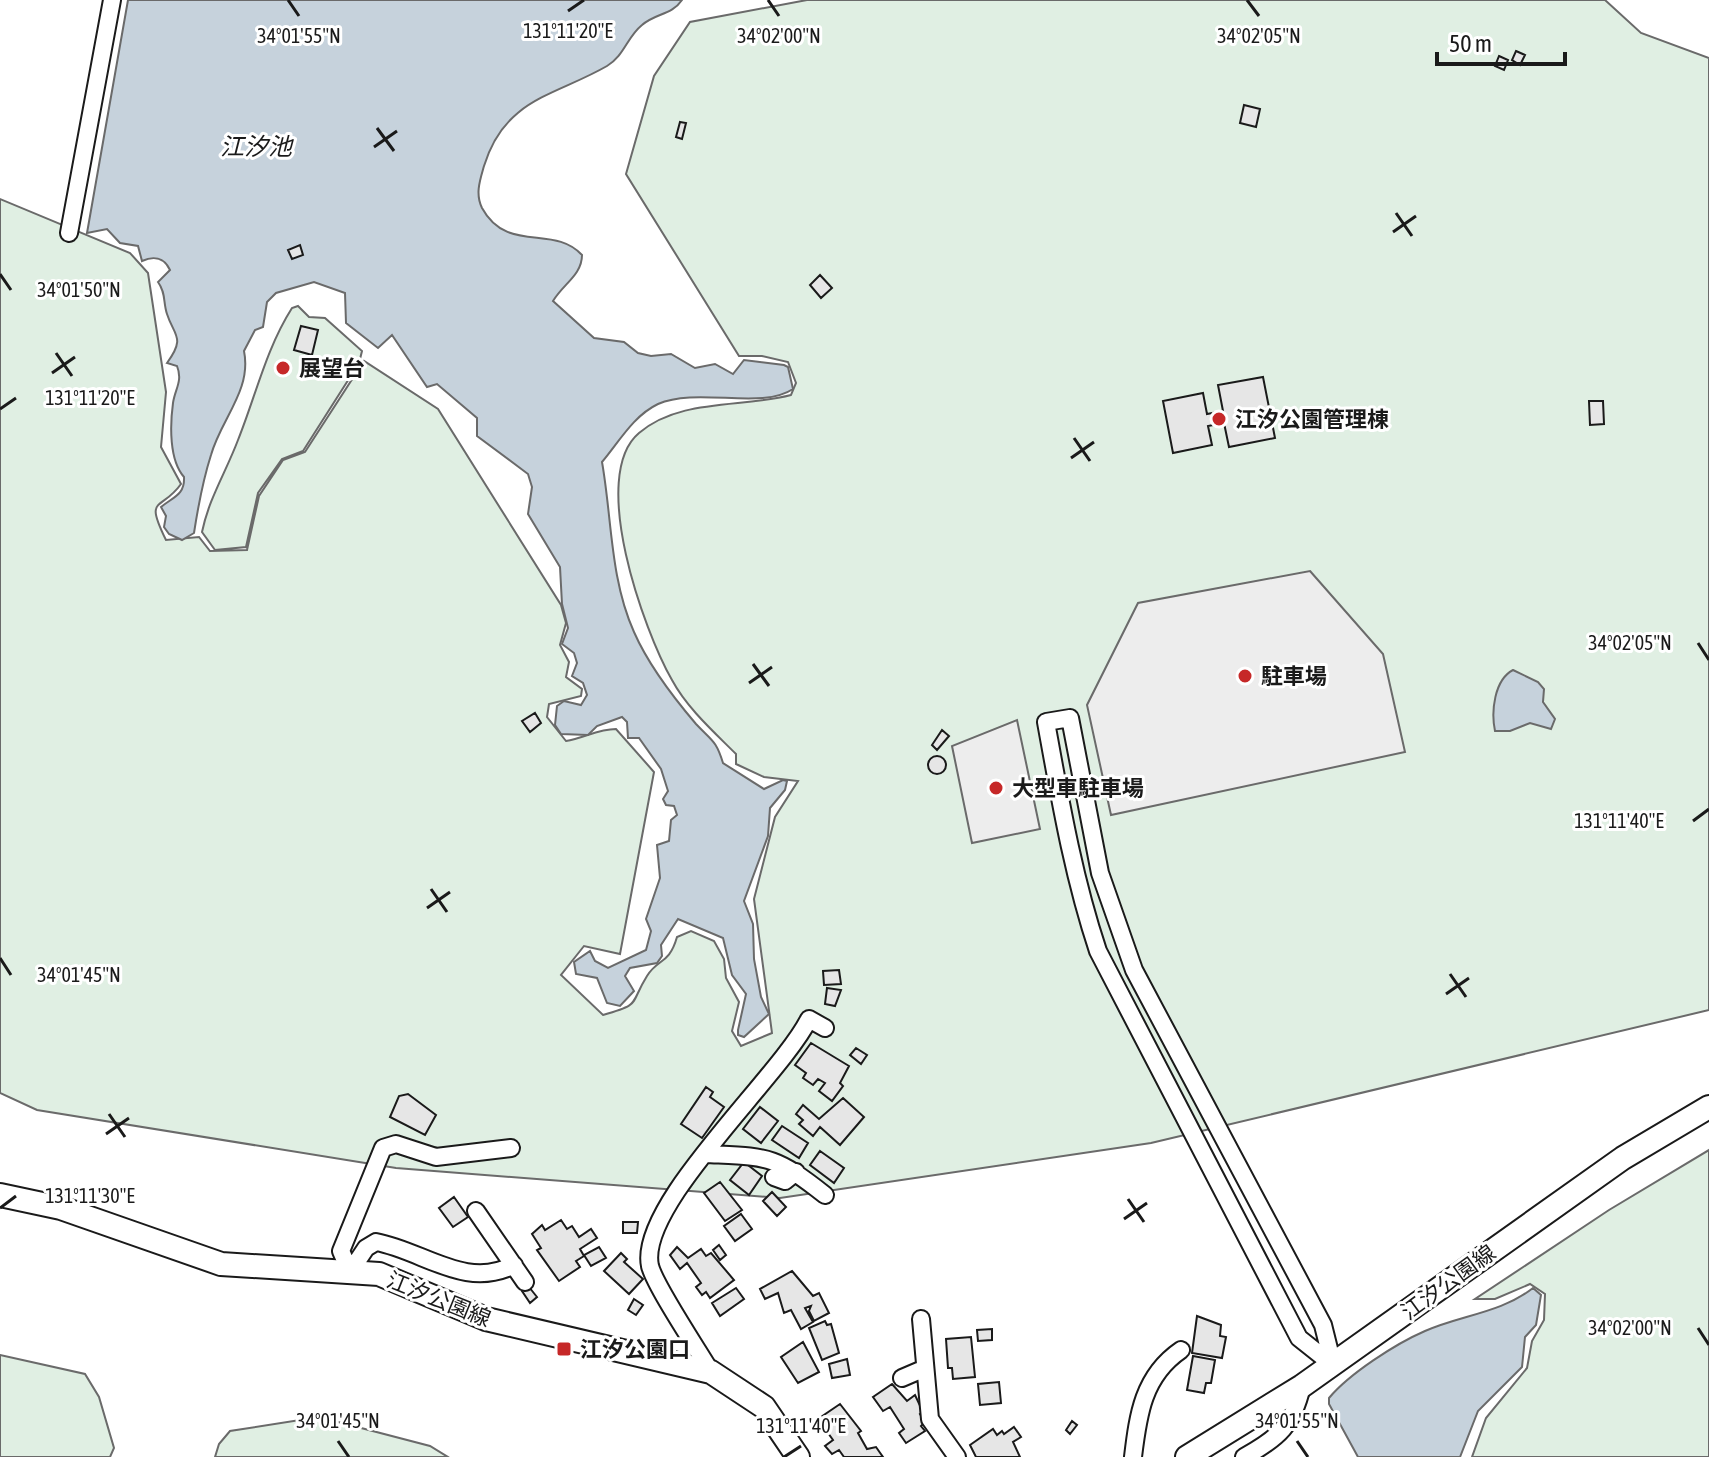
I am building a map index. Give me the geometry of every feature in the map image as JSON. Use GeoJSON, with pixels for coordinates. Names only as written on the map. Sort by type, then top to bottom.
{"type":"FeatureCollection","features":[{"type":"Feature","properties":{"kind":"main road","name":"江汐公園線"},"geometry":{"type":"LineString","coordinates":[[1194,1456],[1333,1365],[1623,1158],[1709,1107]]}},
{"type":"Feature","properties":{"kind":"main road","name":"江汐公園線"},"geometry":{"type":"LineString","coordinates":[[0,1195],[61,1208],[221,1264],[350,1272],[390,1278],[486,1319],[711,1372],[764,1407],[798,1457]]}},
{"type":"Feature","properties":{"kind":"street"},"geometry":{"type":"LineString","coordinates":[[69,233],[112,0]]}},
{"type":"Feature","properties":{"kind":"street"},"geometry":{"type":"LineString","coordinates":[[1070,718],[1100,873],[1134,970],[1323,1325],[1333,1365],[1299,1338],[1113,984],[1084,908],[1046,722],[1070,718]]}},
{"type":"Feature","properties":{"kind":"street"},"geometry":{"type":"LineString","coordinates":[[711,1372],[650,1268],[650,1241],[660,1218],[705,1154],[809,1019],[825,1028]]}},
{"type":"Feature","properties":{"kind":"street"},"geometry":{"type":"LineString","coordinates":[[350,1272],[341,1251],[383,1148],[396,1144],[436,1157],[511,1148]]}},
{"type":"Feature","properties":{"kind":"street"},"geometry":{"type":"LineString","coordinates":[[705,1154],[763,1156],[796,1172],[825,1195]]}},
{"type":"Feature","properties":{"kind":"street"},"geometry":{"type":"LineString","coordinates":[[774,1177],[785,1181],[796,1172]]}},
{"type":"Feature","properties":{"kind":"street"},"geometry":{"type":"LineString","coordinates":[[476,1211],[525,1282]]}},
{"type":"Feature","properties":{"kind":"street"},"geometry":{"type":"LineString","coordinates":[[350,1272],[366,1248],[376,1242],[476,1276],[496,1274],[514,1265]]}},
{"type":"Feature","properties":{"kind":"street"},"geometry":{"type":"LineString","coordinates":[[921,1319],[923,1369],[930,1419],[957,1457]]}},
{"type":"Feature","properties":{"kind":"street"},"geometry":{"type":"LineString","coordinates":[[1133,1457],[1136,1417],[1143,1396],[1157,1371],[1181,1350]]}},
{"type":"Feature","properties":{"kind":"street"},"geometry":{"type":"LineString","coordinates":[[902,1378],[923,1369]]}},
{"type":"Feature","properties":{"kind":"street"},"geometry":{"type":"LineString","coordinates":[[1244,1457],[1282,1431],[1297,1410],[1302,1386]]}},
{"type":"Feature","properties":{"kind":"green space"},"geometry":{"type":"Polygon","coordinates":[[[807,0],[1605,0],[1641,33],[1709,58],[1709,1010],[1151,1143],[780,1198],[396,1168],[37,1110],[0,1093],[0,199],[130,253],[148,273],[166,392],[161,447],[181,484],[156,510],[166,540],[199,537],[210,551],[247,550],[259,496],[283,460],[305,452],[364,361],[438,409],[561,605],[566,623],[560,645],[569,662],[566,677],[582,689],[581,696],[549,704],[547,717],[566,741],[616,729],[654,772],[620,954],[584,946],[561,975],[603,1015],[624,1008],[633,1002],[651,970],[667,957],[677,937],[691,931],[714,941],[724,959],[726,978],[739,1002],[732,1031],[741,1046],[772,1033],[754,899],[775,817],[798,781],[764,777],[736,764],[736,754],[701,719],[678,690],[660,657],[636,592],[620,517],[619,483],[625,454],[639,433],[655,422],[692,409],[791,395],[796,383],[788,362],[762,356],[739,356],[626,174],[654,76],[690,22],[807,0]]]}},
{"type":"Feature","properties":{"kind":"green space"},"geometry":{"type":"Polygon","coordinates":[[[298,306],[309,317],[325,318],[362,351],[359,363],[303,451],[282,459],[258,493],[246,547],[215,550],[202,532],[209,508],[275,340],[292,308],[298,306]]]}},
{"type":"Feature","properties":{"kind":"green space"},"geometry":{"type":"Polygon","coordinates":[[[1709,1150],[1709,1457],[1472,1457],[1486,1418],[1527,1368],[1532,1341],[1544,1320],[1545,1294],[1530,1284],[1495,1299],[1475,1299],[1609,1210],[1709,1150]]]}},
{"type":"Feature","properties":{"kind":"green space"},"geometry":{"type":"Polygon","coordinates":[[[0,1355],[85,1374],[99,1397],[114,1448],[110,1457],[0,1457],[0,1355]]]}},
{"type":"Feature","properties":{"kind":"green space"},"geometry":{"type":"Polygon","coordinates":[[[319,1417],[430,1446],[448,1457],[215,1457],[219,1444],[230,1431],[319,1417]]]}},
{"type":"Feature","properties":{"kind":"shaded area","name":"駐車場"},"geometry":{"type":"Polygon","coordinates":[[[1310,571],[1383,654],[1405,752],[1111,815],[1087,705],[1138,603],[1310,571]]]}},
{"type":"Feature","properties":{"kind":"shaded area","name":"大型車駐車場"},"geometry":{"type":"Polygon","coordinates":[[[1017,720],[1040,829],[972,843],[952,746],[1017,720]]]}},
{"type":"Feature","properties":{"kind":"water","name":"江汐池"},"geometry":{"type":"Polygon","coordinates":[[[128,0],[682,0],[674,9],[642,25],[618,57],[607,66],[518,112],[493,143],[481,176],[479,198],[492,222],[504,230],[558,241],[582,255],[579,268],[553,301],[594,338],[624,342],[638,353],[651,356],[671,354],[695,368],[715,364],[733,374],[744,360],[788,367],[793,389],[780,395],[764,398],[691,397],[658,404],[634,422],[602,462],[620,591],[646,656],[679,703],[716,745],[723,763],[764,789],[787,781],[785,790],[770,808],[768,836],[744,901],[753,924],[754,959],[761,997],[769,1014],[744,1037],[738,1035],[738,1030],[746,994],[732,975],[723,938],[678,919],[661,945],[662,956],[657,963],[630,968],[625,976],[634,991],[620,1006],[607,1003],[597,978],[576,974],[574,962],[590,951],[595,961],[608,968],[646,950],[651,931],[646,919],[660,878],[657,845],[669,841],[671,820],[677,815],[674,806],[666,805],[663,799],[668,791],[661,769],[639,738],[628,738],[627,722],[622,717],[597,726],[588,735],[561,734],[555,725],[557,706],[564,701],[581,705],[587,695],[583,683],[572,676],[577,663],[574,653],[562,644],[568,628],[562,604],[560,567],[528,514],[532,487],[528,474],[477,436],[477,418],[437,384],[427,387],[392,335],[378,348],[346,323],[345,293],[314,282],[276,293],[267,302],[263,327],[255,330],[244,351],[244,379],[240,392],[211,455],[194,533],[182,540],[169,534],[164,527],[166,516],[161,507],[180,492],[184,483],[173,452],[171,432],[179,371],[177,366],[167,363],[176,347],[177,337],[158,282],[170,270],[165,262],[158,259],[142,261],[138,246],[120,243],[107,229],[87,233],[128,0]]]}},
{"type":"Feature","properties":{"kind":"water"},"geometry":{"type":"Polygon","coordinates":[[[1513,670],[1538,682],[1544,689],[1543,702],[1555,719],[1551,729],[1530,723],[1510,731],[1495,731],[1495,697],[1502,681],[1513,670]]]}},
{"type":"Feature","properties":{"kind":"water"},"geometry":{"type":"Polygon","coordinates":[[[1533,1288],[1541,1295],[1536,1325],[1525,1337],[1522,1367],[1478,1411],[1460,1457],[1358,1457],[1329,1404],[1329,1398],[1348,1379],[1413,1337],[1508,1303],[1533,1288]]]}},
{"type":"Feature","properties":{"kind":"building"},"geometry":{"type":"Polygon","coordinates":[[[1516,51],[1525,55],[1520,65],[1512,60],[1516,51]]]}},
{"type":"Feature","properties":{"kind":"building"},"geometry":{"type":"Polygon","coordinates":[[[1499,56],[1508,60],[1504,70],[1495,66],[1499,56]]]}},
{"type":"Feature","properties":{"kind":"building"},"geometry":{"type":"Polygon","coordinates":[[[1244,105],[1260,109],[1256,127],[1240,123],[1244,105]]]}},
{"type":"Feature","properties":{"kind":"building"},"geometry":{"type":"Polygon","coordinates":[[[680,122],[686,123],[682,139],[676,137],[680,122]]]}},
{"type":"Feature","properties":{"kind":"building"},"geometry":{"type":"Polygon","coordinates":[[[300,245],[303,255],[292,259],[288,250],[300,245]]]}},
{"type":"Feature","properties":{"kind":"building"},"geometry":{"type":"Polygon","coordinates":[[[820,275],[832,288],[821,298],[810,285],[820,275]]]}},
{"type":"Feature","properties":{"kind":"building"},"geometry":{"type":"Polygon","coordinates":[[[301,326],[318,330],[312,355],[294,350],[301,326]]]}},
{"type":"Feature","properties":{"kind":"building","name":"江汐公園管理棟"},"geometry":{"type":"Polygon","coordinates":[[[1263,377],[1275,438],[1229,447],[1224,423],[1208,426],[1212,445],[1173,453],[1163,401],[1203,393],[1207,414],[1223,411],[1218,385],[1263,377]]]}},
{"type":"Feature","properties":{"kind":"building"},"geometry":{"type":"Polygon","coordinates":[[[1589,401],[1603,401],[1604,424],[1590,425],[1589,401]]]}},
{"type":"Feature","properties":{"kind":"building"},"geometry":{"type":"Polygon","coordinates":[[[535,713],[541,723],[530,732],[522,721],[535,713]]]}},
{"type":"Feature","properties":{"kind":"building"},"geometry":{"type":"Polygon","coordinates":[[[942,730],[949,736],[937,750],[932,745],[942,730]]]}},
{"type":"Feature","properties":{"kind":"building"},"geometry":{"type":"Polygon","coordinates":[[[933,756],[941,756],[946,765],[944,772],[933,774],[928,769],[928,761],[933,756]]]}},
{"type":"Feature","properties":{"kind":"building"},"geometry":{"type":"Polygon","coordinates":[[[839,970],[841,984],[824,985],[823,971],[839,970]]]}},
{"type":"Feature","properties":{"kind":"building"},"geometry":{"type":"Polygon","coordinates":[[[827,988],[841,990],[835,1006],[825,1004],[827,988]]]}},
{"type":"Feature","properties":{"kind":"building"},"geometry":{"type":"Polygon","coordinates":[[[811,1043],[849,1066],[840,1083],[843,1086],[832,1101],[819,1091],[825,1083],[818,1079],[813,1085],[803,1078],[806,1073],[795,1065],[811,1043]]]}},
{"type":"Feature","properties":{"kind":"building"},"geometry":{"type":"Polygon","coordinates":[[[856,1048],[867,1055],[861,1064],[850,1055],[856,1048]]]}},
{"type":"Feature","properties":{"kind":"building"},"geometry":{"type":"Polygon","coordinates":[[[706,1087],[713,1092],[710,1097],[724,1107],[702,1138],[681,1124],[706,1087]]]}},
{"type":"Feature","properties":{"kind":"building"},"geometry":{"type":"Polygon","coordinates":[[[408,1094],[436,1115],[425,1135],[390,1117],[399,1096],[408,1094]]]}},
{"type":"Feature","properties":{"kind":"building"},"geometry":{"type":"Polygon","coordinates":[[[843,1098],[864,1117],[840,1145],[820,1127],[813,1136],[799,1124],[803,1120],[796,1114],[803,1105],[819,1119],[843,1098]]]}},
{"type":"Feature","properties":{"kind":"building"},"geometry":{"type":"Polygon","coordinates":[[[760,1107],[778,1121],[761,1143],[743,1129],[760,1107]]]}},
{"type":"Feature","properties":{"kind":"building"},"geometry":{"type":"Polygon","coordinates":[[[782,1126],[808,1143],[799,1158],[772,1140],[782,1126]]]}},
{"type":"Feature","properties":{"kind":"building"},"geometry":{"type":"Polygon","coordinates":[[[820,1151],[844,1168],[834,1183],[810,1165],[820,1151]]]}},
{"type":"Feature","properties":{"kind":"building"},"geometry":{"type":"Polygon","coordinates":[[[744,1162],[762,1176],[749,1195],[730,1180],[744,1162]]]}},
{"type":"Feature","properties":{"kind":"building"},"geometry":{"type":"Polygon","coordinates":[[[720,1182],[742,1210],[725,1221],[704,1193],[720,1182]]]}},
{"type":"Feature","properties":{"kind":"building"},"geometry":{"type":"Polygon","coordinates":[[[772,1192],[786,1207],[777,1216],[763,1201],[772,1192]]]}},
{"type":"Feature","properties":{"kind":"building"},"geometry":{"type":"Polygon","coordinates":[[[454,1197],[468,1217],[453,1227],[439,1208],[454,1197]]]}},
{"type":"Feature","properties":{"kind":"building"},"geometry":{"type":"Polygon","coordinates":[[[741,1214],[752,1229],[735,1241],[724,1226],[741,1214]]]}},
{"type":"Feature","properties":{"kind":"building"},"geometry":{"type":"Polygon","coordinates":[[[561,1220],[567,1229],[572,1226],[579,1237],[591,1229],[597,1238],[580,1249],[584,1256],[576,1261],[580,1267],[559,1281],[537,1250],[541,1248],[532,1234],[542,1225],[545,1230],[561,1220]]]}},
{"type":"Feature","properties":{"kind":"building"},"geometry":{"type":"Polygon","coordinates":[[[623,1222],[638,1222],[637,1233],[623,1233],[623,1222]]]}},
{"type":"Feature","properties":{"kind":"building"},"geometry":{"type":"Polygon","coordinates":[[[719,1245],[726,1255],[720,1260],[713,1250],[719,1245]]]}},
{"type":"Feature","properties":{"kind":"building"},"geometry":{"type":"Polygon","coordinates":[[[599,1247],[606,1258],[591,1266],[584,1255],[599,1247]]]}},
{"type":"Feature","properties":{"kind":"building"},"geometry":{"type":"Polygon","coordinates":[[[677,1247],[688,1258],[701,1249],[706,1256],[711,1253],[734,1280],[710,1298],[706,1292],[702,1295],[696,1287],[701,1283],[687,1263],[680,1269],[670,1255],[677,1247]]]}},
{"type":"Feature","properties":{"kind":"building"},"geometry":{"type":"Polygon","coordinates":[[[621,1253],[627,1259],[624,1262],[643,1279],[629,1294],[604,1271],[621,1253]]]}},
{"type":"Feature","properties":{"kind":"building"},"geometry":{"type":"Polygon","coordinates":[[[792,1271],[813,1296],[819,1293],[829,1313],[814,1321],[809,1311],[811,1306],[805,1308],[813,1322],[801,1329],[791,1310],[784,1313],[778,1293],[765,1299],[760,1289],[792,1271]]]}},
{"type":"Feature","properties":{"kind":"building"},"geometry":{"type":"Polygon","coordinates":[[[529,1287],[537,1297],[530,1303],[522,1291],[529,1287]]]}},
{"type":"Feature","properties":{"kind":"building"},"geometry":{"type":"Polygon","coordinates":[[[736,1288],[744,1299],[720,1316],[712,1303],[736,1288]]]}},
{"type":"Feature","properties":{"kind":"building"},"geometry":{"type":"Polygon","coordinates":[[[634,1299],[643,1305],[636,1315],[628,1310],[634,1299]]]}},
{"type":"Feature","properties":{"kind":"building"},"geometry":{"type":"Polygon","coordinates":[[[1197,1316],[1221,1325],[1220,1336],[1226,1337],[1222,1358],[1192,1353],[1197,1316]]]}},
{"type":"Feature","properties":{"kind":"building"},"geometry":{"type":"Polygon","coordinates":[[[825,1321],[827,1325],[831,1324],[839,1353],[822,1360],[809,1328],[825,1321]]]}},
{"type":"Feature","properties":{"kind":"building"},"geometry":{"type":"Polygon","coordinates":[[[992,1329],[992,1340],[978,1341],[977,1330],[992,1329]]]}},
{"type":"Feature","properties":{"kind":"building"},"geometry":{"type":"Polygon","coordinates":[[[971,1337],[975,1377],[953,1379],[952,1368],[948,1368],[946,1339],[971,1337]]]}},
{"type":"Feature","properties":{"kind":"building"},"geometry":{"type":"Polygon","coordinates":[[[803,1342],[819,1372],[798,1383],[781,1357],[803,1342]]]}},
{"type":"Feature","properties":{"kind":"building"},"geometry":{"type":"Polygon","coordinates":[[[1193,1356],[1215,1360],[1211,1383],[1206,1383],[1204,1393],[1187,1390],[1193,1356]]]}},
{"type":"Feature","properties":{"kind":"building"},"geometry":{"type":"Polygon","coordinates":[[[847,1359],[850,1375],[832,1378],[829,1364],[847,1359]]]}},
{"type":"Feature","properties":{"kind":"building"},"geometry":{"type":"Polygon","coordinates":[[[999,1382],[1001,1403],[980,1405],[978,1384],[999,1382]]]}},
{"type":"Feature","properties":{"kind":"building"},"geometry":{"type":"Polygon","coordinates":[[[892,1384],[907,1401],[915,1395],[923,1412],[920,1414],[925,1422],[921,1426],[925,1431],[906,1443],[899,1433],[904,1429],[890,1407],[883,1411],[873,1397],[892,1384]]]}},
{"type":"Feature","properties":{"kind":"building"},"geometry":{"type":"Polygon","coordinates":[[[840,1404],[861,1431],[858,1433],[867,1449],[876,1447],[883,1457],[844,1457],[839,1450],[832,1454],[825,1446],[833,1440],[818,1419],[840,1404]]]}},
{"type":"Feature","properties":{"kind":"building"},"geometry":{"type":"Polygon","coordinates":[[[1072,1421],[1077,1425],[1070,1434],[1066,1430],[1072,1421]]]}},
{"type":"Feature","properties":{"kind":"building"},"geometry":{"type":"Polygon","coordinates":[[[1014,1427],[1021,1437],[1013,1442],[1020,1457],[976,1457],[970,1445],[993,1429],[997,1435],[1014,1427]]]}},
{"type":"Feature","properties":{"kind":"place","name":"展望台"},"geometry":{"type":"Point","coordinates":[283,368]}},
{"type":"Feature","properties":{"kind":"place","name":"江汐公園管理棟"},"geometry":{"type":"Point","coordinates":[1219,419]}},
{"type":"Feature","properties":{"kind":"place","name":"駐車場"},"geometry":{"type":"Point","coordinates":[1245,676]}},
{"type":"Feature","properties":{"kind":"place","name":"大型車駐車場"},"geometry":{"type":"Point","coordinates":[996,788]}},
{"type":"Feature","properties":{"kind":"place","name":"江汐公園口"},"geometry":{"type":"Point","coordinates":[564,1349]}}]}
